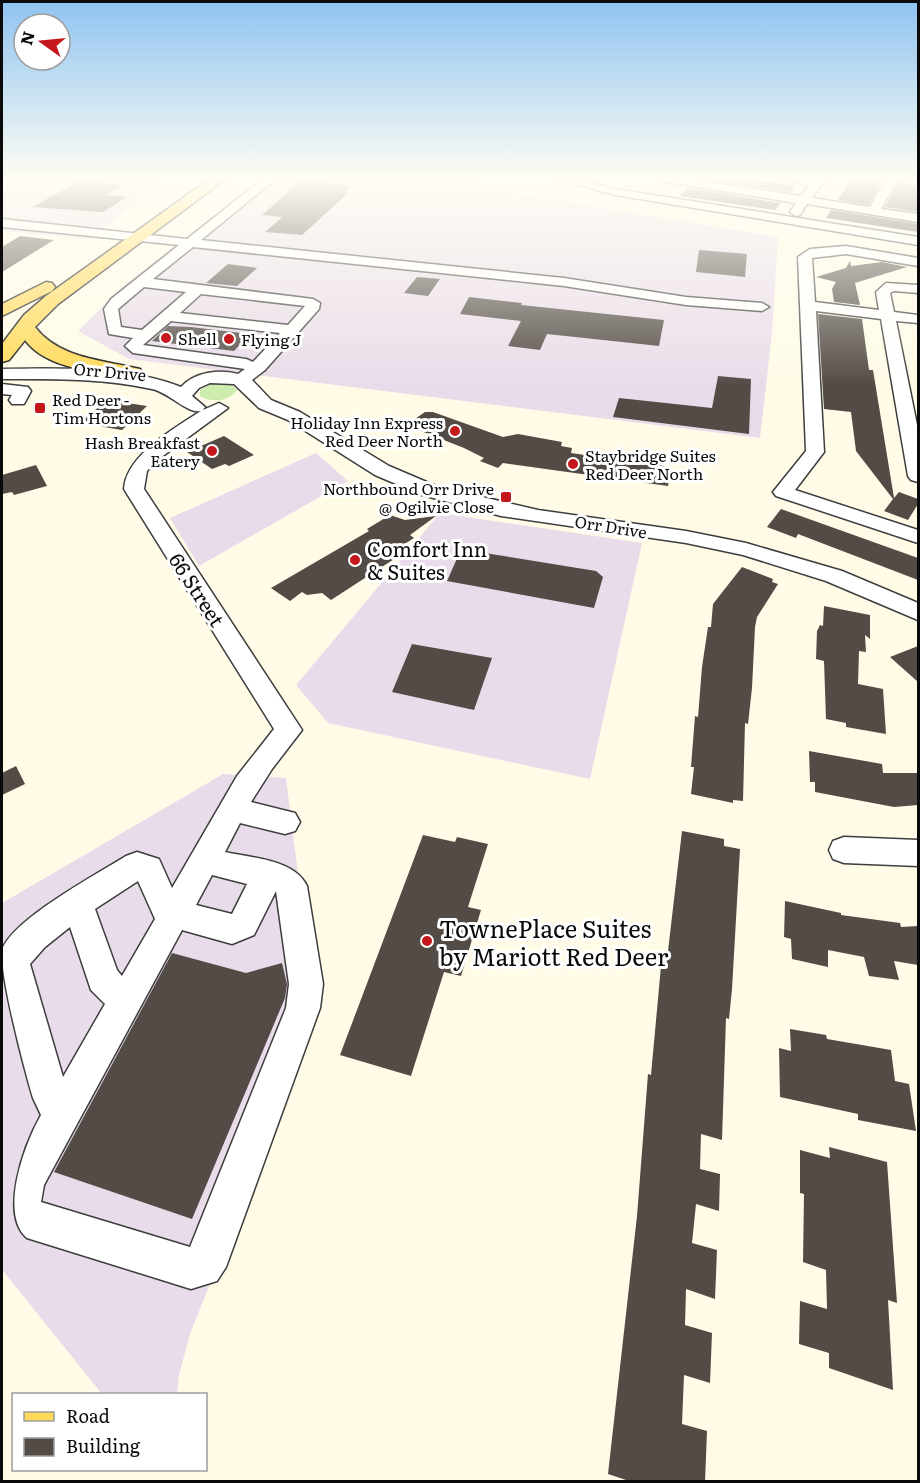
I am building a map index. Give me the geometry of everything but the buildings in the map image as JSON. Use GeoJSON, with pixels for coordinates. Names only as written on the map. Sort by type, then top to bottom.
{"type":"FeatureCollection","features":[{"type":"Feature","properties":{"kind":"main road"},"geometry":{"type":"LineString","coordinates":[[2,311],[112,247]]}},
{"type":"Feature","properties":{"kind":"main road"},"geometry":{"type":"LineString","coordinates":[[3,350],[26,328],[31,319],[117,247]]}},
{"type":"Feature","properties":{"kind":"main road"},"geometry":{"type":"LineString","coordinates":[[2,322],[16,315],[46,287]]}},
{"type":"Feature","properties":{"kind":"main road"},"geometry":{"type":"LineString","coordinates":[[26,328],[31,338],[47,350],[133,373]]}},
{"type":"Feature","properties":{"kind":"street"},"geometry":{"type":"LineString","coordinates":[[144,335],[114,331],[111,309],[183,247]]}},
{"type":"Feature","properties":{"kind":"street"},"geometry":{"type":"LineString","coordinates":[[229,247],[564,282],[686,301],[762,307]]}},
{"type":"Feature","properties":{"kind":"street"},"geometry":{"type":"LineString","coordinates":[[918,262],[846,250],[810,252],[805,257],[815,452],[783,492],[918,537]]}},
{"type":"Feature","properties":{"kind":"street"},"geometry":{"type":"LineString","coordinates":[[140,282],[198,289]]}},
{"type":"Feature","properties":{"kind":"street"},"geometry":{"type":"LineString","coordinates":[[918,289],[898,286],[884,289],[887,314],[903,357],[911,406],[918,476]]}},
{"type":"Feature","properties":{"kind":"street"},"geometry":{"type":"LineString","coordinates":[[198,289],[144,335],[136,343],[135,349],[259,366]]}},
{"type":"Feature","properties":{"kind":"street","name":"66 Street"},"geometry":{"type":"LineString","coordinates":[[198,289],[313,303],[314,306],[259,366],[236,402],[202,417],[158,450],[136,475],[134,489],[289,730],[262,761],[233,810]]}},
{"type":"Feature","properties":{"kind":"street"},"geometry":{"type":"LineString","coordinates":[[808,306],[918,319]]}},
{"type":"Feature","properties":{"kind":"street"},"geometry":{"type":"LineString","coordinates":[[166,316],[292,330]]}},
{"type":"Feature","properties":{"kind":"street"},"geometry":{"type":"LineString","coordinates":[[175,355],[212,321]]}},
{"type":"Feature","properties":{"kind":"street","name":"Orr Drive"},"geometry":{"type":"LineString","coordinates":[[3,350],[42,364],[133,373],[217,377],[236,402],[310,427],[390,475],[441,495],[499,509],[689,538],[764,554],[857,585],[918,612]]}},
{"type":"Feature","properties":{"kind":"street","name":"Orr Drive"},"geometry":{"type":"LineString","coordinates":[[2,374],[89,378],[148,392],[174,406],[183,404]]}},
{"type":"Feature","properties":{"kind":"street"},"geometry":{"type":"LineString","coordinates":[[217,377],[190,386],[183,404],[198,407],[236,402]]}},
{"type":"Feature","properties":{"kind":"street"},"geometry":{"type":"LineString","coordinates":[[2,389],[22,392],[16,404]]}},
{"type":"Feature","properties":{"kind":"street","name":"66 Street"},"geometry":{"type":"LineString","coordinates":[[158,450],[183,404]]}},
{"type":"Feature","properties":{"kind":"street"},"geometry":{"type":"LineString","coordinates":[[205,860],[285,880],[291,886],[306,984],[303,1008],[211,1252],[202,1266],[191,1268],[27,1218],[20,1210],[22,1191],[30,1172],[233,810],[285,822]]}},
{"type":"Feature","properties":{"kind":"street"},"geometry":{"type":"LineString","coordinates":[[844,850],[918,853]]}},
{"type":"Feature","properties":{"kind":"street"},"geometry":{"type":"LineString","coordinates":[[66,1107],[57,1105],[51,1098],[13,962],[21,947],[48,924],[137,865],[148,868],[167,911],[238,929],[243,925],[267,876]]}},
{"type":"Feature","properties":{"kind":"street"},"geometry":{"type":"LineString","coordinates":[[78,904],[104,979],[113,991],[128,998]]}},
{"type":"Feature","properties":{"kind":"shaded area"},"geometry":{"type":"Polygon","coordinates":[[[173,247],[777,247],[772,333],[760,438],[129,359],[78,331],[127,283],[173,247]]]}},
{"type":"Feature","properties":{"kind":"shaded area"},"geometry":{"type":"Polygon","coordinates":[[[316,453],[348,481],[199,566],[170,518],[316,453]]]}},
{"type":"Feature","properties":{"kind":"shaded area"},"geometry":{"type":"Polygon","coordinates":[[[440,513],[642,543],[590,779],[328,723],[296,685],[440,513]]]}},
{"type":"Feature","properties":{"kind":"shaded area"},"geometry":{"type":"Polygon","coordinates":[[[223,774],[286,778],[316,1017],[190,1334],[179,1375],[177,1393],[101,1393],[3,1271],[2,903],[223,774]]]}},
{"type":"Feature","properties":{"kind":"green space"},"geometry":{"type":"Polygon","coordinates":[[[213,383],[230,383],[237,390],[229,397],[220,400],[209,400],[200,396],[200,390],[213,383]]]}},
{"type":"Feature","properties":{"kind":"place","name":"Shell"},"geometry":{"type":"Point","coordinates":[166,338]}},
{"type":"Feature","properties":{"kind":"place","name":"Flying J"},"geometry":{"type":"Point","coordinates":[229,339]}},
{"type":"Feature","properties":{"kind":"place","name":"Red Deer - Tim Hortons"},"geometry":{"type":"Point","coordinates":[40,408]}},
{"type":"Feature","properties":{"kind":"place","name":"Holiday Inn Express Red Deer North"},"geometry":{"type":"Point","coordinates":[455,431]}},
{"type":"Feature","properties":{"kind":"place","name":"Hash Breakfast Eatery"},"geometry":{"type":"Point","coordinates":[212,451]}},
{"type":"Feature","properties":{"kind":"place","name":"Staybridge Suites Red Deer North"},"geometry":{"type":"Point","coordinates":[573,464]}},
{"type":"Feature","properties":{"kind":"place","name":"Northbound Orr Drive @ Ogilvie Close"},"geometry":{"type":"Point","coordinates":[506,497]}},
{"type":"Feature","properties":{"kind":"place","name":"Comfort Inn & Suites"},"geometry":{"type":"Point","coordinates":[355,560]}},
{"type":"Feature","properties":{"kind":"place","name":"TownePlace Suites by Mariott Red Deer"},"geometry":{"type":"Point","coordinates":[427,941]}}]}
